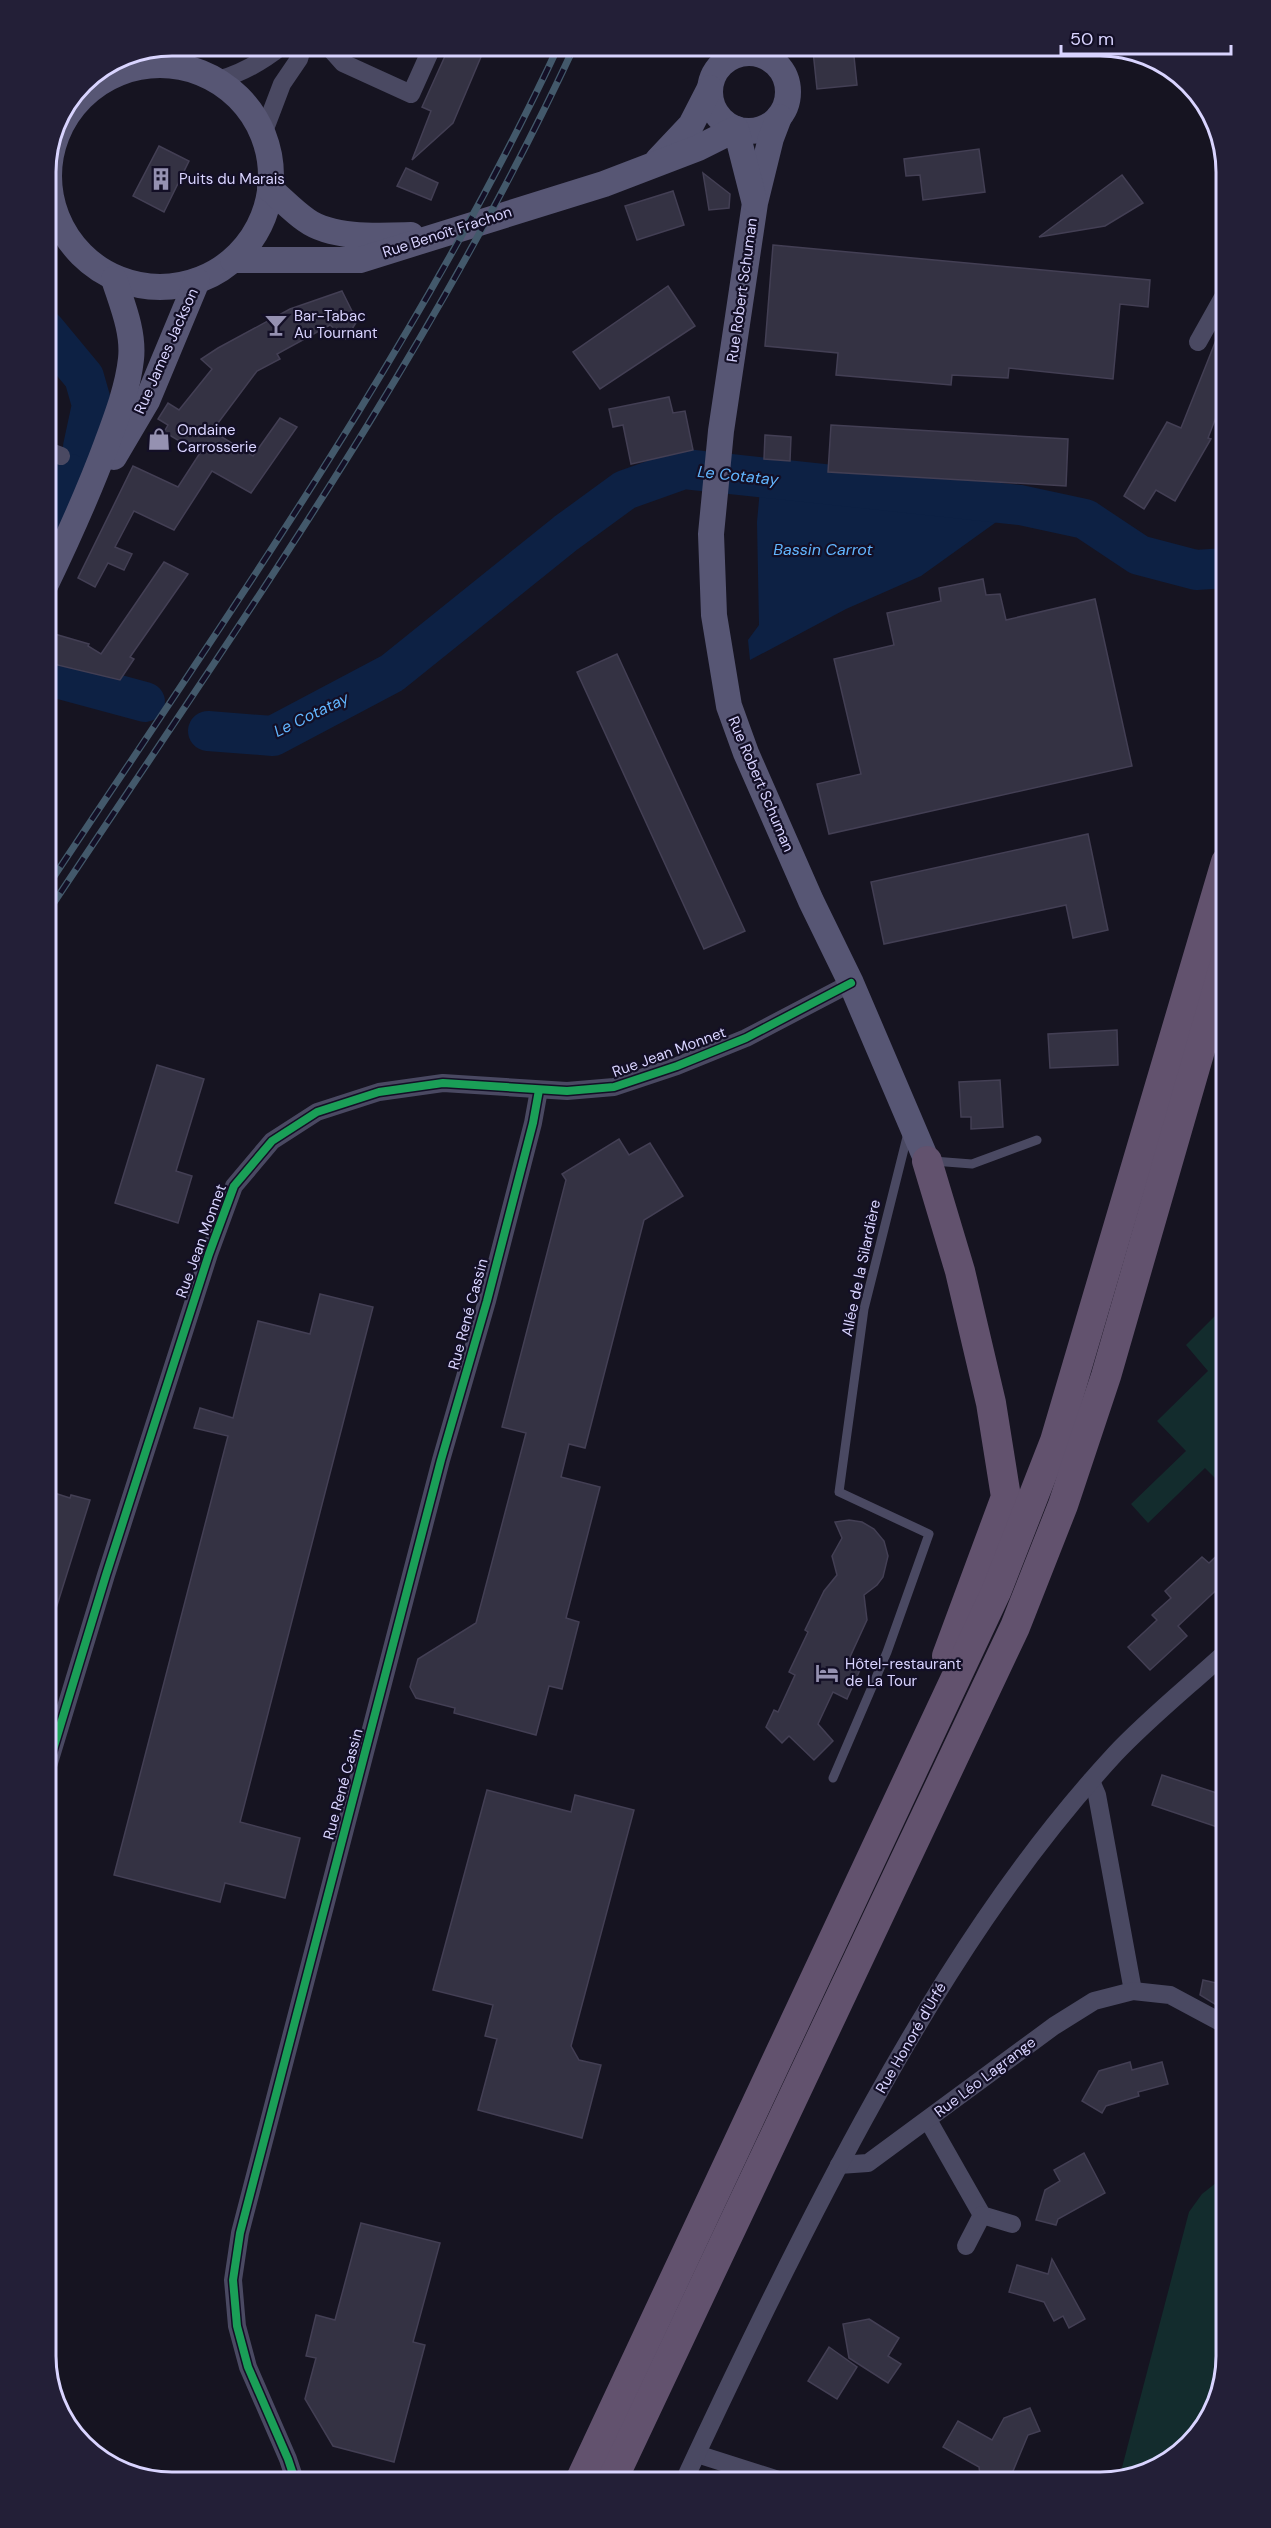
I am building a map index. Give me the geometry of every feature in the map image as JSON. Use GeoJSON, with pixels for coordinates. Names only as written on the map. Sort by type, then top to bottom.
{"type":"FeatureCollection","features":[{"type":"Feature","properties":{"kind":"highway"},"geometry":{"type":"LineString","coordinates":[[584,2472],[996,1592],[1055,1441],[1216,896]]}},
{"type":"Feature","properties":{"kind":"highway"},"geometry":{"type":"LineString","coordinates":[[616,2472],[1015,1627],[1063,1505],[1106,1376],[1216,995]]}},
{"type":"Feature","properties":{"kind":"highway"},"geometry":{"type":"LineString","coordinates":[[874,1856],[1006,1497],[991,1403],[960,1271],[927,1161]]}},
{"type":"Feature","properties":{"kind":"main road"},"geometry":{"type":"LineString","coordinates":[[733,56],[718,68],[710,88],[712,105],[721,120],[736,129],[748,132],[771,125],[779,117],[788,99],[785,56]]}},
{"type":"Feature","properties":{"kind":"main road"},"geometry":{"type":"LineString","coordinates":[[761,56],[769,59],[782,71],[785,78]]}},
{"type":"Feature","properties":{"kind":"main road"},"geometry":{"type":"LineString","coordinates":[[56,219],[64,235],[86,261],[114,279],[141,287],[170,288],[197,281],[233,260],[252,240],[264,215],[270,189],[269,152],[263,134],[245,103],[218,80],[165,57],[102,78]]}},
{"type":"Feature","properties":{"kind":"main road","name":"Rue Benoît Frachon"},"geometry":{"type":"LineString","coordinates":[[653,164],[691,125],[710,88]]}},
{"type":"Feature","properties":{"kind":"main road","name":"Rue Robert Schuman"},"geometry":{"type":"LineString","coordinates":[[779,117],[771,138],[755,203],[713,496],[711,563],[714,615],[729,706],[746,753],[851,983],[927,1161]]}},
{"type":"Feature","properties":{"kind":"main road","name":"Rue Benoît Frachon"},"geometry":{"type":"LineString","coordinates":[[233,260],[360,260],[604,184],[698,148],[736,129]]}},
{"type":"Feature","properties":{"kind":"main road","name":"Rue Robert Schuman"},"geometry":{"type":"LineString","coordinates":[[736,129],[755,203]]}},
{"type":"Feature","properties":{"kind":"main road"},"geometry":{"type":"LineString","coordinates":[[270,189],[307,221],[327,229],[368,236],[438,234]]}},
{"type":"Feature","properties":{"kind":"main road","name":"Rue James Jackson"},"geometry":{"type":"LineString","coordinates":[[80,514],[118,412],[132,358],[129,329],[114,279]]}},
{"type":"Feature","properties":{"kind":"main road","name":"Rue James Jackson"},"geometry":{"type":"LineString","coordinates":[[56,563],[80,514],[147,401],[197,281]]}},
{"type":"Feature","properties":{"kind":"street"},"geometry":{"type":"LineString","coordinates":[[218,80],[241,73],[270,56]]}},
{"type":"Feature","properties":{"kind":"street"},"geometry":{"type":"LineString","coordinates":[[263,134],[282,84],[299,56]]}},
{"type":"Feature","properties":{"kind":"street"},"geometry":{"type":"LineString","coordinates":[[337,56],[343,63],[411,94],[428,56]]}},
{"type":"Feature","properties":{"kind":"street"},"geometry":{"type":"LineString","coordinates":[[1198,342],[1216,310]]}},
{"type":"Feature","properties":{"kind":"street","name":"Rue Jean Monnet"},"geometry":{"type":"LineString","coordinates":[[56,1740],[109,1564],[208,1254],[234,1186],[272,1141],[317,1112],[379,1092],[443,1083],[567,1091],[614,1087],[676,1066],[746,1038],[851,983]]}},
{"type":"Feature","properties":{"kind":"street","name":"Rue René Cassin"},"geometry":{"type":"LineString","coordinates":[[292,2472],[248,2367],[237,2326],[233,2280],[240,2233],[441,1460],[493,1279],[533,1123],[539,1090]]}},
{"type":"Feature","properties":{"kind":"street","name":"Rue Honoré d'Urfé"},"geometry":{"type":"LineString","coordinates":[[688,2472],[777,2283],[839,2165],[959,1956],[1025,1862],[1091,1781],[1117,1752],[1216,1661]]}},
{"type":"Feature","properties":{"kind":"street"},"geometry":{"type":"LineString","coordinates":[[1091,1781],[1097,1795],[1133,1990]]}},
{"type":"Feature","properties":{"kind":"street","name":"Rue Léo Lagrange"},"geometry":{"type":"LineString","coordinates":[[839,2165],[868,2163],[1054,2026],[1094,2001],[1133,1990],[1170,1995],[1216,2020]]}},
{"type":"Feature","properties":{"kind":"street"},"geometry":{"type":"LineString","coordinates":[[928,2120],[982,2215],[1012,2224]]}},
{"type":"Feature","properties":{"kind":"street"},"geometry":{"type":"LineString","coordinates":[[966,2246],[982,2215]]}},
{"type":"Feature","properties":{"kind":"street"},"geometry":{"type":"LineString","coordinates":[[696,2454],[753,2472]]}},
{"type":"Feature","properties":{"kind":"lane","name":"Allée de la Silardière"},"geometry":{"type":"LineString","coordinates":[[833,1778],[887,1652],[929,1534],[839,1492],[864,1309],[910,1122]]}},
{"type":"Feature","properties":{"kind":"lane"},"geometry":{"type":"LineString","coordinates":[[927,1161],[972,1164],[1037,1140]]}},
{"type":"Feature","properties":{"kind":"green space"},"geometry":{"type":"Polygon","coordinates":[[[1216,1315],[1216,1479],[1205,1468],[1148,1523],[1131,1504],[1186,1451],[1157,1421],[1208,1371],[1186,1345],[1216,1315]]]}},
{"type":"Feature","properties":{"kind":"green space"},"geometry":{"type":"Polygon","coordinates":[[[1216,2183],[1216,2356],[1215,2372],[1209,2394],[1196,2421],[1176,2444],[1151,2461],[1121,2470],[1189,2212],[1202,2194],[1216,2183]]]}},
{"type":"Feature","properties":{"kind":"water","name":"Bassin Carrot"},"geometry":{"type":"Polygon","coordinates":[[[761,478],[1020,505],[921,576],[846,609],[750,660],[748,640],[759,625],[757,522],[761,478]]]}},
{"type":"Feature","properties":{"kind":"building"},"geometry":{"type":"Polygon","coordinates":[[[445,56],[481,56],[453,123],[412,160],[431,111],[422,107],[445,56]]]}},
{"type":"Feature","properties":{"kind":"building"},"geometry":{"type":"Polygon","coordinates":[[[814,56],[854,56],[857,85],[817,89],[814,56]]]}},
{"type":"Feature","properties":{"kind":"building","name":"Puits du Marais"},"geometry":{"type":"Polygon","coordinates":[[[159,146],[189,161],[164,212],[133,196],[159,146]]]}},
{"type":"Feature","properties":{"kind":"building"},"geometry":{"type":"Polygon","coordinates":[[[979,149],[985,192],[923,200],[920,175],[906,176],[904,159],[979,149]]]}},
{"type":"Feature","properties":{"kind":"building"},"geometry":{"type":"Polygon","coordinates":[[[406,168],[438,183],[431,200],[397,186],[406,168]]]}},
{"type":"Feature","properties":{"kind":"building"},"geometry":{"type":"Polygon","coordinates":[[[703,173],[730,194],[729,208],[709,210],[703,173]]]}},
{"type":"Feature","properties":{"kind":"building"},"geometry":{"type":"Polygon","coordinates":[[[1122,175],[1143,203],[1105,226],[1039,237],[1122,175]]]}},
{"type":"Feature","properties":{"kind":"building"},"geometry":{"type":"Polygon","coordinates":[[[673,191],[684,225],[637,240],[625,206],[673,191]]]}},
{"type":"Feature","properties":{"kind":"building"},"geometry":{"type":"Polygon","coordinates":[[[773,245],[1150,280],[1148,307],[1120,304],[1113,379],[1009,368],[1008,378],[952,375],[951,385],[836,375],[838,353],[765,346],[773,245]]]}},
{"type":"Feature","properties":{"kind":"building"},"geometry":{"type":"Polygon","coordinates":[[[668,286],[695,326],[600,389],[573,352],[668,286]]]}},
{"type":"Feature","properties":{"kind":"building"},"geometry":{"type":"Polygon","coordinates":[[[342,291],[352,311],[360,316],[346,339],[330,325],[277,354],[280,359],[257,371],[212,431],[253,456],[280,418],[297,427],[251,493],[212,471],[174,530],[134,511],[115,547],[132,554],[124,570],[108,563],[95,587],[78,578],[133,466],[178,487],[200,453],[164,432],[168,425],[158,419],[168,403],[179,410],[212,369],[201,359],[290,309],[342,291]]]}},
{"type":"Feature","properties":{"kind":"building"},"geometry":{"type":"Polygon","coordinates":[[[1216,340],[1216,417],[1208,438],[1211,439],[1175,501],[1156,490],[1144,509],[1124,496],[1167,422],[1181,428],[1216,340]]]}},
{"type":"Feature","properties":{"kind":"building"},"geometry":{"type":"Polygon","coordinates":[[[669,397],[673,413],[685,411],[693,450],[631,464],[623,425],[613,427],[609,409],[669,397]]]}},
{"type":"Feature","properties":{"kind":"building"},"geometry":{"type":"Polygon","coordinates":[[[831,425],[1068,439],[1066,486],[828,472],[831,425]]]}},
{"type":"Feature","properties":{"kind":"building"},"geometry":{"type":"Polygon","coordinates":[[[765,435],[791,437],[790,461],[764,459],[765,435]]]}},
{"type":"Feature","properties":{"kind":"building"},"geometry":{"type":"Polygon","coordinates":[[[164,562],[188,574],[130,657],[134,659],[120,680],[56,665],[56,634],[89,644],[88,646],[101,654],[164,562]]]}},
{"type":"Feature","properties":{"kind":"building"},"geometry":{"type":"Polygon","coordinates":[[[983,579],[986,595],[1000,594],[1006,620],[1095,599],[1132,766],[829,834],[817,784],[861,774],[834,659],[894,645],[887,613],[941,601],[939,588],[983,579]]]}},
{"type":"Feature","properties":{"kind":"building"},"geometry":{"type":"Polygon","coordinates":[[[617,654],[745,931],[704,949],[577,672],[617,654]]]}},
{"type":"Feature","properties":{"kind":"building"},"geometry":{"type":"Polygon","coordinates":[[[1088,834],[1108,930],[1073,938],[1066,905],[884,944],[871,882],[1088,834]]]}},
{"type":"Feature","properties":{"kind":"building"},"geometry":{"type":"Polygon","coordinates":[[[1117,1030],[1118,1065],[1050,1068],[1048,1034],[1117,1030]]]}},
{"type":"Feature","properties":{"kind":"building"},"geometry":{"type":"Polygon","coordinates":[[[157,1065],[204,1079],[176,1171],[192,1176],[178,1223],[115,1203],[157,1065]]]}},
{"type":"Feature","properties":{"kind":"building"},"geometry":{"type":"Polygon","coordinates":[[[1000,1080],[1003,1127],[971,1129],[971,1117],[961,1117],[959,1082],[1000,1080]]]}},
{"type":"Feature","properties":{"kind":"building"},"geometry":{"type":"Polygon","coordinates":[[[619,1139],[629,1155],[650,1143],[683,1196],[644,1220],[585,1448],[569,1444],[561,1477],[600,1487],[566,1618],[579,1622],[562,1689],[549,1686],[536,1735],[454,1713],[455,1708],[416,1698],[410,1687],[418,1659],[476,1623],[526,1433],[502,1427],[566,1180],[562,1174],[619,1139]]]}},
{"type":"Feature","properties":{"kind":"building"},"geometry":{"type":"Polygon","coordinates":[[[320,1294],[373,1307],[240,1822],[300,1838],[285,1898],[225,1883],[220,1902],[114,1875],[228,1436],[194,1428],[200,1408],[233,1418],[258,1321],[310,1334],[320,1294]]]}},
{"type":"Feature","properties":{"kind":"building"},"geometry":{"type":"Polygon","coordinates":[[[56,1494],[90,1500],[56,1609],[56,1494]]]}},
{"type":"Feature","properties":{"kind":"building","name":"Hôtel-restaurant de La Tour"},"geometry":{"type":"Polygon","coordinates":[[[849,1520],[862,1522],[874,1529],[884,1541],[888,1556],[883,1577],[864,1595],[867,1620],[850,1657],[863,1663],[847,1699],[833,1692],[818,1724],[833,1741],[814,1760],[789,1736],[782,1743],[766,1727],[774,1710],[778,1712],[795,1675],[789,1672],[808,1632],[805,1630],[824,1591],[837,1575],[832,1556],[842,1538],[835,1522],[849,1520]]]}},
{"type":"Feature","properties":{"kind":"building"},"geometry":{"type":"Polygon","coordinates":[[[1216,1556],[1216,1590],[1178,1626],[1187,1636],[1150,1670],[1128,1647],[1157,1620],[1152,1615],[1171,1598],[1165,1591],[1202,1557],[1209,1563],[1216,1556]]]}},
{"type":"Feature","properties":{"kind":"building"},"geometry":{"type":"Polygon","coordinates":[[[1162,1775],[1216,1793],[1216,1827],[1152,1805],[1162,1775]]]}},
{"type":"Feature","properties":{"kind":"building"},"geometry":{"type":"Polygon","coordinates":[[[487,1790],[571,1812],[575,1795],[634,1810],[571,2046],[579,2060],[601,2065],[582,2138],[478,2110],[497,2039],[485,2036],[493,2005],[433,1990],[487,1790]]]}},
{"type":"Feature","properties":{"kind":"building"},"geometry":{"type":"Polygon","coordinates":[[[1203,1980],[1216,1983],[1216,2005],[1200,1995],[1203,1980]]]}},
{"type":"Feature","properties":{"kind":"building"},"geometry":{"type":"Polygon","coordinates":[[[1130,2062],[1132,2070],[1162,2062],[1168,2084],[1138,2092],[1139,2096],[1106,2106],[1102,2113],[1082,2101],[1099,2071],[1130,2062]]]}},
{"type":"Feature","properties":{"kind":"building"},"geometry":{"type":"Polygon","coordinates":[[[1084,2153],[1105,2193],[1058,2219],[1056,2225],[1036,2220],[1045,2190],[1060,2181],[1054,2170],[1084,2153]]]}},
{"type":"Feature","properties":{"kind":"building"},"geometry":{"type":"Polygon","coordinates":[[[361,2223],[440,2243],[413,2342],[425,2345],[394,2462],[333,2446],[305,2399],[316,2358],[306,2356],[316,2315],[335,2320],[361,2223]]]}},
{"type":"Feature","properties":{"kind":"building"},"geometry":{"type":"Polygon","coordinates":[[[1052,2259],[1085,2319],[1069,2328],[1063,2316],[1054,2321],[1044,2302],[1009,2292],[1017,2265],[1048,2274],[1052,2259]]]}},
{"type":"Feature","properties":{"kind":"building"},"geometry":{"type":"Polygon","coordinates":[[[869,2319],[899,2338],[888,2356],[901,2364],[888,2383],[849,2358],[843,2324],[869,2319]]]}},
{"type":"Feature","properties":{"kind":"building"},"geometry":{"type":"Polygon","coordinates":[[[829,2347],[857,2367],[837,2399],[808,2381],[829,2347]]]}},
{"type":"Feature","properties":{"kind":"building"},"geometry":{"type":"Polygon","coordinates":[[[1030,2408],[1040,2431],[1028,2435],[1013,2472],[980,2472],[979,2467],[943,2447],[958,2421],[992,2440],[1004,2418],[1030,2408]]]}},
{"type":"Feature","properties":{"kind":"waterway"},"geometry":{"type":"LineString","coordinates":[[56,343],[84,377],[92,405],[83,447]]}},
{"type":"Feature","properties":{"kind":"waterway","name":"Le Cotatay"},"geometry":{"type":"LineString","coordinates":[[208,731],[273,736],[392,673],[566,533],[625,490],[684,469],[1020,505],[1085,519],[1139,555],[1196,570],[1216,569]]}},
{"type":"Feature","properties":{"kind":"waterway"},"geometry":{"type":"LineString","coordinates":[[56,500],[70,474]]}},
{"type":"Feature","properties":{"kind":"waterway","name":"Le Cotatay"},"geometry":{"type":"LineString","coordinates":[[56,678],[145,702]]}},
{"type":"Feature","properties":{"kind":"railway"},"geometry":{"type":"LineString","coordinates":[[56,874],[251,581],[383,372],[504,156],[554,56]]}},
{"type":"Feature","properties":{"kind":"railway"},"geometry":{"type":"LineString","coordinates":[[56,900],[258,598],[394,382],[519,160],[570,56]]}},
{"type":"Feature","properties":{"kind":"cycle path"},"geometry":{"type":"LineString","coordinates":[[56,1740],[106,1575],[209,1254],[234,1186],[272,1141],[317,1112],[379,1092],[443,1083],[567,1091],[614,1087],[677,1066],[746,1038],[851,983]]}},
{"type":"Feature","properties":{"kind":"cycle path"},"geometry":{"type":"LineString","coordinates":[[292,2472],[248,2367],[237,2326],[233,2280],[240,2233],[441,1460],[487,1301],[533,1123],[539,1090]]}},
{"type":"Feature","properties":{"kind":"place","name":"Puits du Marais"},"geometry":{"type":"Point","coordinates":[161,179]}},
{"type":"Feature","properties":{"kind":"place","name":"Bar-Tabac Au Tournant"},"geometry":{"type":"Point","coordinates":[276,325]}},
{"type":"Feature","properties":{"kind":"place","name":"Ondaine Carrosserie"},"geometry":{"type":"Point","coordinates":[159,439]}},
{"type":"Feature","properties":{"kind":"place","name":"Hôtel-restaurant de La Tour"},"geometry":{"type":"Point","coordinates":[827,1673]}}]}
